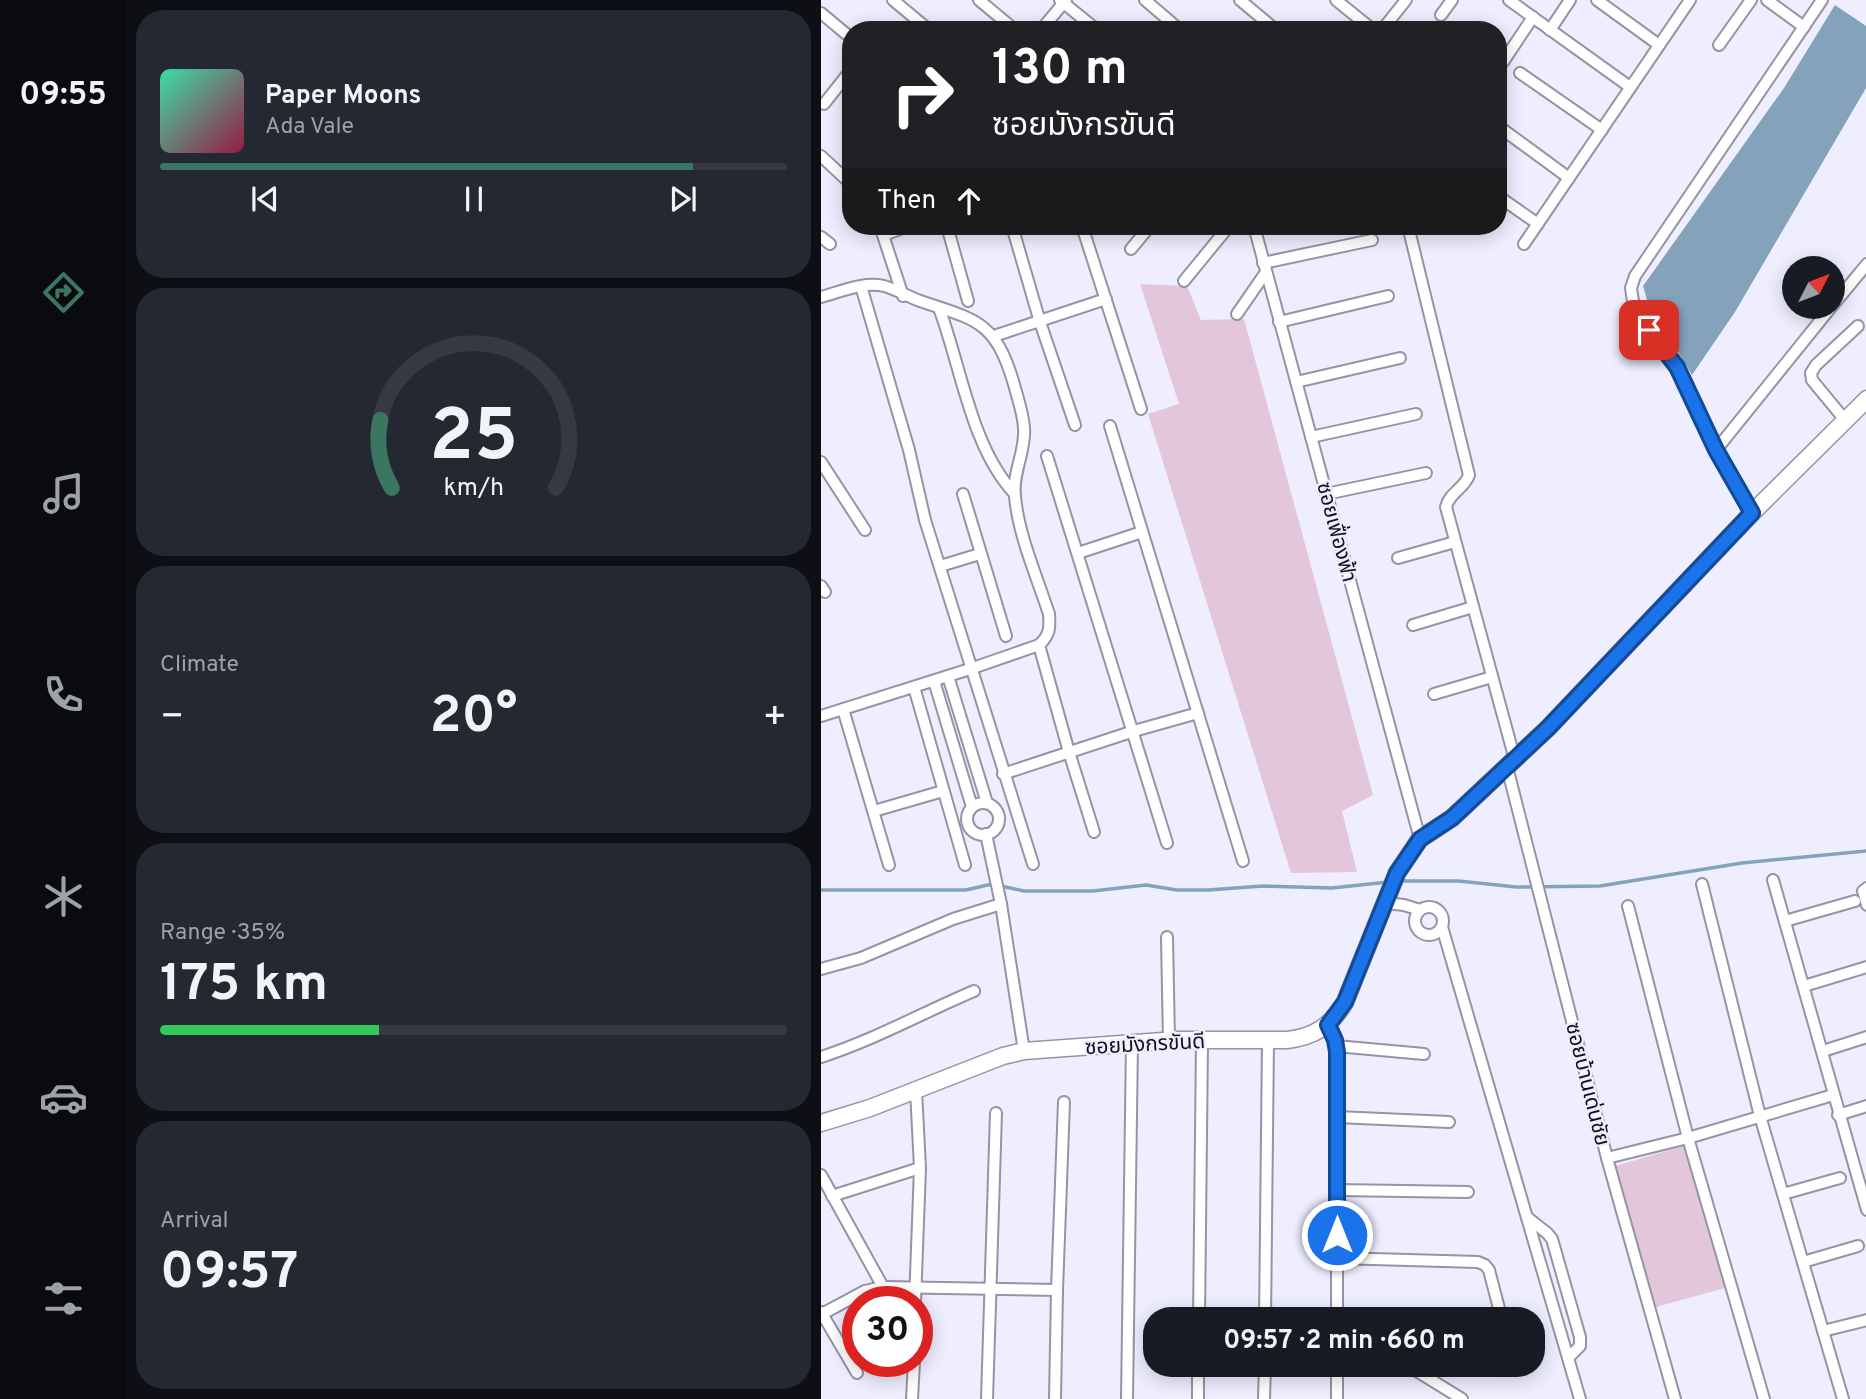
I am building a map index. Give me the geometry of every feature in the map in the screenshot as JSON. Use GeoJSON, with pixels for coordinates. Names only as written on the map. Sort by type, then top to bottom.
{"type":"FeatureCollection","features":[{"type":"Feature","properties":{"kind":"street"},"geometry":{"type":"LineString","coordinates":[[893,0],[918,21]]}},
{"type":"Feature","properties":{"kind":"street"},"geometry":{"type":"LineString","coordinates":[[979,0],[1004,21]]}},
{"type":"Feature","properties":{"kind":"street"},"geometry":{"type":"LineString","coordinates":[[1145,0],[1170,21]]}},
{"type":"Feature","properties":{"kind":"street"},"geometry":{"type":"LineString","coordinates":[[1240,0],[1265,21]]}},
{"type":"Feature","properties":{"kind":"street"},"geometry":{"type":"LineString","coordinates":[[1336,0],[1362,21]]}},
{"type":"Feature","properties":{"kind":"street"},"geometry":{"type":"LineString","coordinates":[[1392,21],[1406,0]]}},
{"type":"Feature","properties":{"kind":"street"},"geometry":{"type":"LineString","coordinates":[[1441,15],[1452,0]]}},
{"type":"Feature","properties":{"kind":"street"},"geometry":{"type":"LineString","coordinates":[[1509,0],[1631,87]]}},
{"type":"Feature","properties":{"kind":"street"},"geometry":{"type":"LineString","coordinates":[[1550,30],[1570,0]]}},
{"type":"Feature","properties":{"kind":"street"},"geometry":{"type":"LineString","coordinates":[[1597,0],[1659,45]]}},
{"type":"Feature","properties":{"kind":"street"},"geometry":{"type":"LineString","coordinates":[[1524,244],[1690,0]]}},
{"type":"Feature","properties":{"kind":"street"},"geometry":{"type":"LineString","coordinates":[[1719,45],[1751,0]]}},
{"type":"Feature","properties":{"kind":"street"},"geometry":{"type":"LineString","coordinates":[[1767,0],[1804,27]]}},
{"type":"Feature","properties":{"kind":"street"},"geometry":{"type":"LineString","coordinates":[[1752,513],[1716,450],[1677,367],[1634,308],[1631,288],[1635,276],[1738,128],[1822,0]]}},
{"type":"Feature","properties":{"kind":"street"},"geometry":{"type":"LineString","coordinates":[[1048,21],[1063,1],[1086,21]]}},
{"type":"Feature","properties":{"kind":"street"},"geometry":{"type":"LineString","coordinates":[[822,15],[842,31]]}},
{"type":"Feature","properties":{"kind":"street"},"geometry":{"type":"LineString","coordinates":[[1507,56],[1533,18]]}},
{"type":"Feature","properties":{"kind":"street"},"geometry":{"type":"LineString","coordinates":[[1520,73],[1601,130]]}},
{"type":"Feature","properties":{"kind":"street"},"geometry":{"type":"LineString","coordinates":[[824,104],[842,81]]}},
{"type":"Feature","properties":{"kind":"street"},"geometry":{"type":"LineString","coordinates":[[1507,133],[1569,178]]}},
{"type":"Feature","properties":{"kind":"street"},"geometry":{"type":"LineString","coordinates":[[821,156],[842,176]]}},
{"type":"Feature","properties":{"kind":"street"},"geometry":{"type":"LineString","coordinates":[[1507,202],[1538,224]]}},
{"type":"Feature","properties":{"kind":"street"},"geometry":{"type":"LineString","coordinates":[[884,235],[903,296]]}},
{"type":"Feature","properties":{"kind":"street"},"geometry":{"type":"LineString","coordinates":[[950,235],[969,301]]}},
{"type":"Feature","properties":{"kind":"street"},"geometry":{"type":"LineString","coordinates":[[1015,235],[1075,425]]}},
{"type":"Feature","properties":{"kind":"street"},"geometry":{"type":"LineString","coordinates":[[1085,235],[1141,410]]}},
{"type":"Feature","properties":{"kind":"street"},"geometry":{"type":"LineString","coordinates":[[1131,249],[1143,235]]}},
{"type":"Feature","properties":{"kind":"street"},"geometry":{"type":"LineString","coordinates":[[1184,281],[1222,235]]}},
{"type":"Feature","properties":{"kind":"street","name":"ซอยเฟื่องฟ้า"},"geometry":{"type":"LineString","coordinates":[[1256,235],[1420,839]]}},
{"type":"Feature","properties":{"kind":"street","name":"ซอยบ้านเด่นชัย"},"geometry":{"type":"LineString","coordinates":[[1410,235],[1469,468],[1467,482],[1446,503],[1492,677],[1540,894],[1607,1158],[1675,1399]]}},
{"type":"Feature","properties":{"kind":"street"},"geometry":{"type":"LineString","coordinates":[[1237,314],[1265,268],[1372,240]]}},
{"type":"Feature","properties":{"kind":"street"},"geometry":{"type":"LineString","coordinates":[[1845,290],[1866,264]]}},
{"type":"Feature","properties":{"kind":"street"},"geometry":{"type":"LineString","coordinates":[[861,286],[970,669],[1033,864]]}},
{"type":"Feature","properties":{"kind":"street"},"geometry":{"type":"LineString","coordinates":[[821,297],[861,286],[885,286],[903,296],[971,318],[994,335],[1006,358],[1024,429],[1014,493],[1017,514],[1049,614],[1050,629],[1046,639],[1039,645],[821,716]]}},
{"type":"Feature","properties":{"kind":"street"},"geometry":{"type":"LineString","coordinates":[[1279,322],[1388,296]]}},
{"type":"Feature","properties":{"kind":"street"},"geometry":{"type":"LineString","coordinates":[[994,335],[1106,299]]}},
{"type":"Feature","properties":{"kind":"street"},"geometry":{"type":"LineString","coordinates":[[939,308],[982,444],[1002,481],[1014,493]]}},
{"type":"Feature","properties":{"kind":"street"},"geometry":{"type":"LineString","coordinates":[[1716,450],[1822,319]]}},
{"type":"Feature","properties":{"kind":"street"},"geometry":{"type":"LineString","coordinates":[[1845,420],[1812,380],[1811,373],[1816,365],[1858,326]]}},
{"type":"Feature","properties":{"kind":"street"},"geometry":{"type":"LineString","coordinates":[[1296,382],[1400,358]]}},
{"type":"Feature","properties":{"kind":"street"},"geometry":{"type":"LineString","coordinates":[[1337,1307],[1336,1046],[1328,1025],[1345,1002],[1397,873],[1420,839],[1452,818],[1511,764],[1752,513],[1866,399]]}},
{"type":"Feature","properties":{"kind":"street"},"geometry":{"type":"LineString","coordinates":[[1311,438],[1416,414]]}},
{"type":"Feature","properties":{"kind":"street"},"geometry":{"type":"LineString","coordinates":[[1110,426],[1243,860]]}},
{"type":"Feature","properties":{"kind":"street"},"geometry":{"type":"LineString","coordinates":[[1047,456],[1167,843]]}},
{"type":"Feature","properties":{"kind":"street"},"geometry":{"type":"LineString","coordinates":[[821,462],[865,530]]}},
{"type":"Feature","properties":{"kind":"street"},"geometry":{"type":"LineString","coordinates":[[1326,494],[1426,473]]}},
{"type":"Feature","properties":{"kind":"street"},"geometry":{"type":"LineString","coordinates":[[963,494],[1006,636]]}},
{"type":"Feature","properties":{"kind":"street"},"geometry":{"type":"LineString","coordinates":[[1078,553],[1142,532]]}},
{"type":"Feature","properties":{"kind":"street"},"geometry":{"type":"LineString","coordinates":[[1398,558],[1455,542]]}},
{"type":"Feature","properties":{"kind":"street"},"geometry":{"type":"LineString","coordinates":[[940,566],[980,554]]}},
{"type":"Feature","properties":{"kind":"street"},"geometry":{"type":"LineString","coordinates":[[1413,625],[1473,607]]}},
{"type":"Feature","properties":{"kind":"street"},"geometry":{"type":"LineString","coordinates":[[1039,645],[1094,832]]}},
{"type":"Feature","properties":{"kind":"street"},"geometry":{"type":"LineString","coordinates":[[948,676],[987,803]]}},
{"type":"Feature","properties":{"kind":"street"},"geometry":{"type":"LineString","coordinates":[[1434,694],[1492,677]]}},
{"type":"Feature","properties":{"kind":"street"},"geometry":{"type":"LineString","coordinates":[[934,681],[972,807]]}},
{"type":"Feature","properties":{"kind":"street"},"geometry":{"type":"LineString","coordinates":[[914,687],[965,864]]}},
{"type":"Feature","properties":{"kind":"street"},"geometry":{"type":"LineString","coordinates":[[843,709],[889,865]]}},
{"type":"Feature","properties":{"kind":"street"},"geometry":{"type":"LineString","coordinates":[[1003,774],[1198,713]]}},
{"type":"Feature","properties":{"kind":"street"},"geometry":{"type":"LineString","coordinates":[[874,811],[943,791]]}},
{"type":"Feature","properties":{"kind":"street"},"geometry":{"type":"LineString","coordinates":[[987,803],[994,808],[998,815],[998,824],[993,831],[978,834],[971,830],[967,814],[972,807],[987,803]]}},
{"type":"Feature","properties":{"kind":"street"},"geometry":{"type":"LineString","coordinates":[[986,834],[1000,899],[1024,1051]]}},
{"type":"Feature","properties":{"kind":"street"},"geometry":{"type":"LineString","coordinates":[[1773,880],[1823,1051],[1838,1115],[1862,1178],[1866,1210]]}},
{"type":"Feature","properties":{"kind":"street"},"geometry":{"type":"LineString","coordinates":[[1702,884],[1760,1116],[1843,1399]]}},
{"type":"Feature","properties":{"kind":"street"},"geometry":{"type":"LineString","coordinates":[[1785,921],[1861,903],[1866,887]]}},
{"type":"Feature","properties":{"kind":"street"},"geometry":{"type":"LineString","coordinates":[[1388,896],[1420,910],[1429,907],[1438,910],[1443,918],[1442,927],[1581,1399]]}},
{"type":"Feature","properties":{"kind":"street"},"geometry":{"type":"LineString","coordinates":[[821,969],[861,958],[1000,899]]}},
{"type":"Feature","properties":{"kind":"street"},"geometry":{"type":"LineString","coordinates":[[1628,906],[1688,1138],[1764,1399]]}},
{"type":"Feature","properties":{"kind":"street"},"geometry":{"type":"LineString","coordinates":[[1420,910],[1414,922],[1422,934],[1431,935],[1442,927]]}},
{"type":"Feature","properties":{"kind":"street"},"geometry":{"type":"LineString","coordinates":[[1167,937],[1169,1041]]}},
{"type":"Feature","properties":{"kind":"street"},"geometry":{"type":"LineString","coordinates":[[1804,986],[1866,967]]}},
{"type":"Feature","properties":{"kind":"street"},"geometry":{"type":"LineString","coordinates":[[821,1057],[868,1041],[974,991]]}},
{"type":"Feature","properties":{"kind":"street","name":"ซอยมังกรขันดี"},"geometry":{"type":"LineString","coordinates":[[821,1123],[870,1108],[1003,1056],[1024,1051],[1169,1041],[1268,1041],[1303,1038],[1328,1025]]}},
{"type":"Feature","properties":{"kind":"street"},"geometry":{"type":"LineString","coordinates":[[1823,1051],[1866,1037]]}},
{"type":"Feature","properties":{"kind":"street"},"geometry":{"type":"LineString","coordinates":[[1199,1307],[1202,1041]]}},
{"type":"Feature","properties":{"kind":"street"},"geometry":{"type":"LineString","coordinates":[[1265,1307],[1268,1041]]}},
{"type":"Feature","properties":{"kind":"street"},"geometry":{"type":"LineString","coordinates":[[1127,1399],[1132,1043]]}},
{"type":"Feature","properties":{"kind":"street"},"geometry":{"type":"LineString","coordinates":[[1336,1046],[1424,1054]]}},
{"type":"Feature","properties":{"kind":"street"},"geometry":{"type":"LineString","coordinates":[[916,1090],[920,1168],[916,1286]]}},
{"type":"Feature","properties":{"kind":"street"},"geometry":{"type":"LineString","coordinates":[[1607,1158],[1688,1138],[1833,1095]]}},
{"type":"Feature","properties":{"kind":"street"},"geometry":{"type":"LineString","coordinates":[[1055,1399],[1064,1102]]}},
{"type":"Feature","properties":{"kind":"street"},"geometry":{"type":"LineString","coordinates":[[1838,1115],[1866,1106]]}},
{"type":"Feature","properties":{"kind":"street"},"geometry":{"type":"LineString","coordinates":[[987,1399],[995,1113]]}},
{"type":"Feature","properties":{"kind":"street"},"geometry":{"type":"LineString","coordinates":[[1337,1117],[1449,1122]]}},
{"type":"Feature","properties":{"kind":"street"},"geometry":{"type":"LineString","coordinates":[[832,1196],[920,1168]]}},
{"type":"Feature","properties":{"kind":"street"},"geometry":{"type":"LineString","coordinates":[[821,1175],[882,1286]]}},
{"type":"Feature","properties":{"kind":"street"},"geometry":{"type":"LineString","coordinates":[[1783,1194],[1840,1178]]}},
{"type":"Feature","properties":{"kind":"street"},"geometry":{"type":"LineString","coordinates":[[1337,1190],[1467,1192]]}},
{"type":"Feature","properties":{"kind":"street"},"geometry":{"type":"LineString","coordinates":[[1528,1218],[1547,1233],[1555,1250],[1581,1337],[1580,1346],[1569,1357]]}},
{"type":"Feature","properties":{"kind":"street"},"geometry":{"type":"LineString","coordinates":[[1803,1262],[1858,1246]]}},
{"type":"Feature","properties":{"kind":"street"},"geometry":{"type":"LineString","coordinates":[[1337,1258],[1478,1262],[1489,1270],[1499,1307]]}},
{"type":"Feature","properties":{"kind":"street"},"geometry":{"type":"LineString","coordinates":[[933,1287],[1057,1290]]}},
{"type":"Feature","properties":{"kind":"street"},"geometry":{"type":"LineString","coordinates":[[842,1302],[821,1313],[842,1348]]}},
{"type":"Feature","properties":{"kind":"street"},"geometry":{"type":"LineString","coordinates":[[1823,1331],[1866,1320]]}},
{"type":"Feature","properties":{"kind":"street"},"geometry":{"type":"LineString","coordinates":[[912,1399],[913,1377]]}},
{"type":"Feature","properties":{"kind":"street"},"geometry":{"type":"LineString","coordinates":[[1198,1377],[1198,1399]]}},
{"type":"Feature","properties":{"kind":"street"},"geometry":{"type":"LineString","coordinates":[[1264,1399],[1265,1377]]}},
{"type":"Feature","properties":{"kind":"street"},"geometry":{"type":"LineString","coordinates":[[1337,1377],[1337,1399]]}},
{"type":"Feature","properties":{"kind":"street"},"geometry":{"type":"LineString","coordinates":[[1426,1377],[1462,1399]]}},
{"type":"Feature","properties":{"kind":"shaded area"},"geometry":{"type":"Polygon","coordinates":[[[1140,284],[1187,286],[1201,320],[1244,319],[1373,795],[1342,811],[1357,872],[1291,873],[1148,414],[1179,404],[1140,284]]]}},
{"type":"Feature","properties":{"kind":"shaded area"},"geometry":{"type":"Polygon","coordinates":[[[1684,1146],[1725,1288],[1656,1307],[1615,1166],[1684,1146]]]}},
{"type":"Feature","properties":{"kind":"water"},"geometry":{"type":"Polygon","coordinates":[[[1835,5],[1866,26],[1866,88],[1735,312],[1692,375],[1647,300],[1643,286],[1784,88],[1835,5]]]}},
{"type":"Feature","properties":{"kind":"waterway"},"geometry":{"type":"LineString","coordinates":[[1399,881],[1459,881],[1516,887],[1600,886],[1742,863],[1867,851]]}},
{"type":"Feature","properties":{"kind":"waterway"},"geometry":{"type":"LineString","coordinates":[[821,890],[966,890],[992,884],[1024,891],[1093,891],[1146,885],[1177,890],[1208,890],[1263,886],[1332,888],[1388,882]]}},
{"type":"Feature","properties":{"kind":"route"},"geometry":{"type":"LineString","coordinates":[[1337,1235],[1337,1052],[1328,1025],[1345,1002],[1397,873],[1420,839],[1452,818],[1548,728],[1752,513],[1716,450],[1677,367],[1649,330]]}}]}
